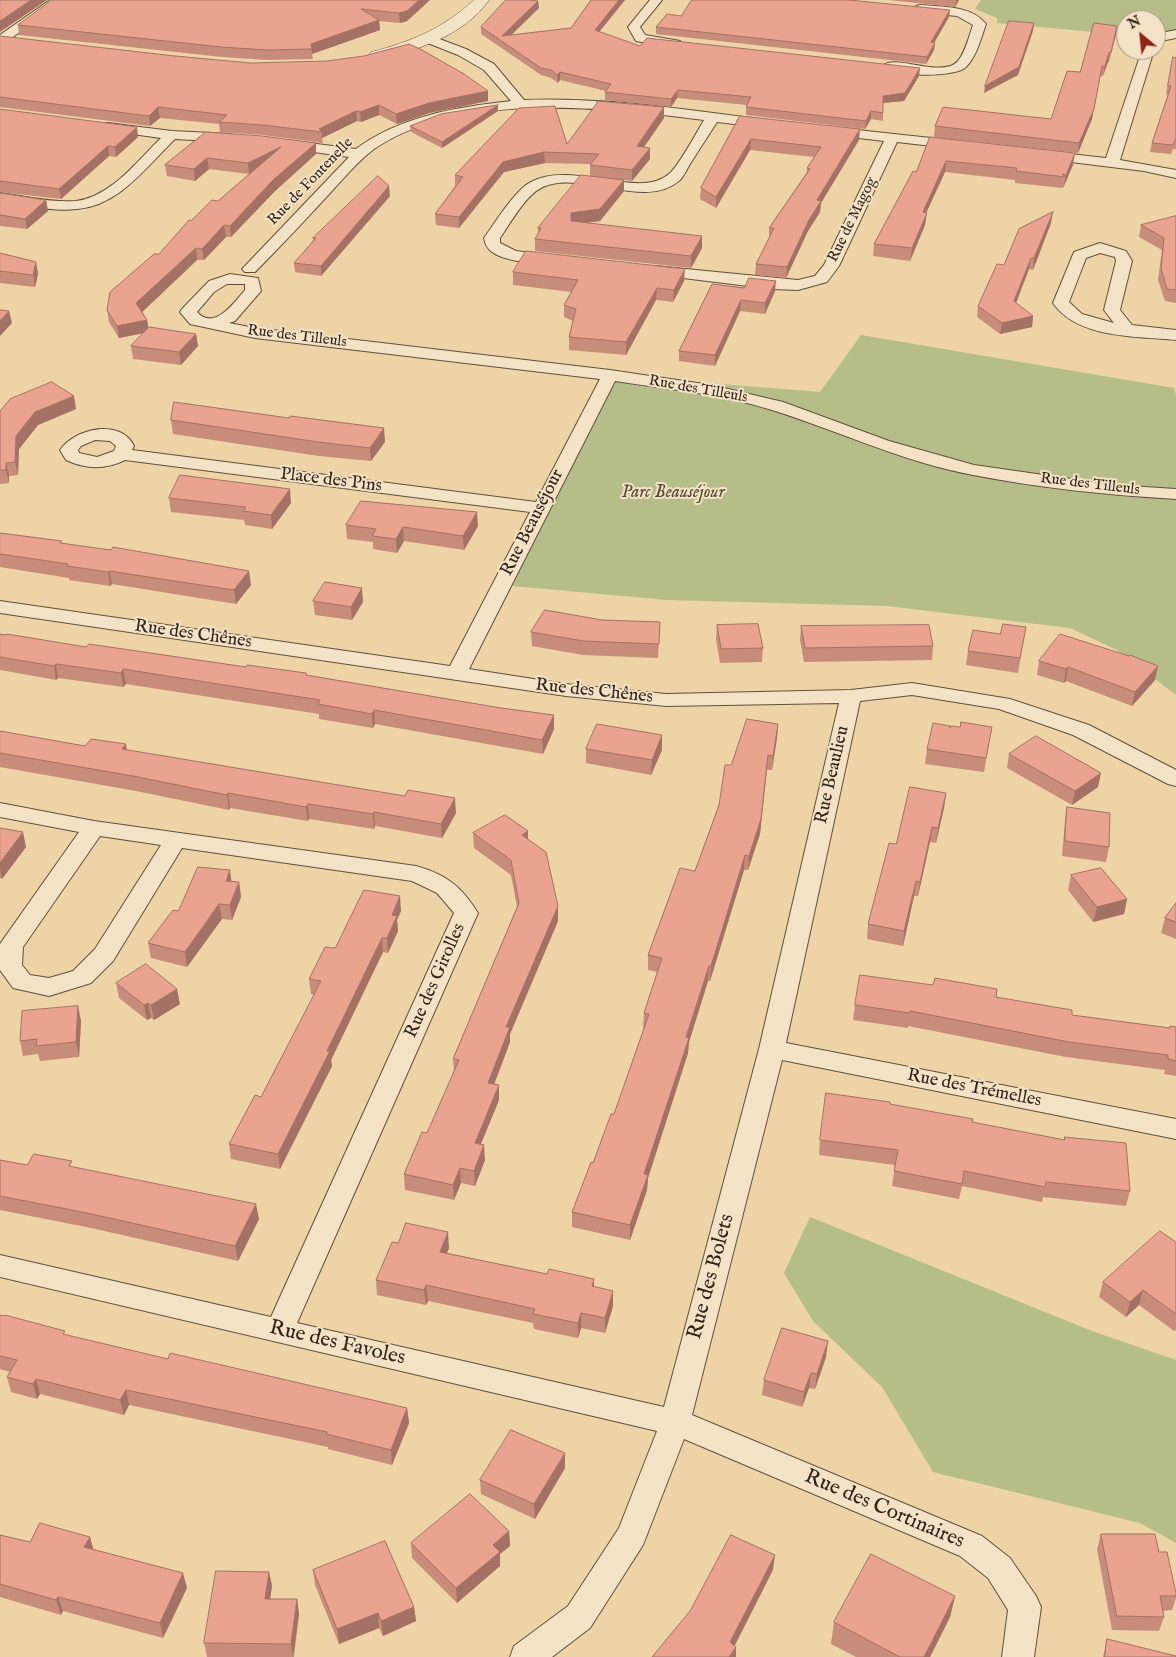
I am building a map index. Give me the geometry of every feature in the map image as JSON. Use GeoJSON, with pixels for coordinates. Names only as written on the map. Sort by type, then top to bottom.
{"type":"FeatureCollection","features":[{"type":"Feature","properties":{"kind":"street"},"geometry":{"type":"LineString","coordinates":[[1,39],[58,0]]}},
{"type":"Feature","properties":{"kind":"street"},"geometry":{"type":"LineString","coordinates":[[363,58],[392,52],[429,39],[454,26],[482,0]]}},
{"type":"Feature","properties":{"kind":"street"},"geometry":{"type":"LineString","coordinates":[[656,0],[634,28],[640,38],[688,45]]}},
{"type":"Feature","properties":{"kind":"street"},"geometry":{"type":"LineString","coordinates":[[873,65],[932,71],[954,69],[962,64],[980,24],[974,18],[959,13],[911,8]]}},
{"type":"Feature","properties":{"kind":"street"},"geometry":{"type":"LineString","coordinates":[[1,39],[20,42]]}},
{"type":"Feature","properties":{"kind":"street"},"geometry":{"type":"LineString","coordinates":[[429,39],[462,52],[489,67],[519,103]]}},
{"type":"Feature","properties":{"kind":"street"},"geometry":{"type":"LineString","coordinates":[[1112,163],[1145,60]]}},
{"type":"Feature","properties":{"kind":"street","name":"Rue de Fontenelle"},"geometry":{"type":"LineString","coordinates":[[250,269],[358,154],[373,142],[416,123],[470,110],[519,103],[581,103],[779,125]]}},
{"type":"Feature","properties":{"kind":"street"},"geometry":{"type":"LineString","coordinates":[[570,261],[501,252],[492,246],[492,238],[531,188],[541,182],[569,179],[642,187],[667,183],[676,177],[713,117]]}},
{"type":"Feature","properties":{"kind":"street"},"geometry":{"type":"LineString","coordinates":[[97,125],[172,134],[248,140]]}},
{"type":"Feature","properties":{"kind":"street"},"geometry":{"type":"LineString","coordinates":[[817,129],[969,146]]}},
{"type":"Feature","properties":{"kind":"street"},"geometry":{"type":"LineString","coordinates":[[0,197],[61,205],[78,205],[102,198],[117,188],[172,134]]}},
{"type":"Feature","properties":{"kind":"street","name":"Rue de Magog"},"geometry":{"type":"LineString","coordinates":[[638,269],[783,285],[807,284],[821,279],[831,266],[892,138]]}},
{"type":"Feature","properties":{"kind":"street"},"geometry":{"type":"LineString","coordinates":[[272,142],[358,154]]}},
{"type":"Feature","properties":{"kind":"street"},"geometry":{"type":"LineString","coordinates":[[1026,153],[1112,163],[1176,174]]}},
{"type":"Feature","properties":{"kind":"street"},"geometry":{"type":"LineString","coordinates":[[1126,329],[1112,310],[1124,261],[1121,254],[1100,248],[1079,255],[1061,303],[1076,317],[1103,327],[1176,335]]}},
{"type":"Feature","properties":{"kind":"street","name":"Rue des Tilleuls"},"geometry":{"type":"LineString","coordinates":[[212,323],[255,333],[610,375],[711,390],[777,406],[882,445],[973,470],[1113,490],[1176,494]]}},
{"type":"Feature","properties":{"kind":"street","name":"Rue Beauséjour"},"geometry":{"type":"LineString","coordinates":[[456,673],[610,375]]}},
{"type":"Feature","properties":{"kind":"street","name":"Place des Pins"},"geometry":{"type":"LineString","coordinates":[[122,454],[540,508]]}},
{"type":"Feature","properties":{"kind":"street","name":"Rue des Chênes"},"geometry":{"type":"LineString","coordinates":[[0,607],[566,690],[666,700],[851,696],[912,689],[1003,703],[1082,730],[1176,779]]}},
{"type":"Feature","properties":{"kind":"street","name":"Rue Beaulieu"},"geometry":{"type":"LineString","coordinates":[[815,855],[851,696]]}},
{"type":"Feature","properties":{"kind":"street","name":"Rue des Girolles"},"geometry":{"type":"LineString","coordinates":[[0,810],[175,841],[416,874],[442,884],[456,897],[466,913],[279,1330]]}},
{"type":"Feature","properties":{"kind":"street"},"geometry":{"type":"LineString","coordinates":[[94,828],[11,946],[10,966],[22,982],[49,987],[82,977],[104,955],[175,841]]}},
{"type":"Feature","properties":{"kind":"street","name":"Rue des Bolets"},"geometry":{"type":"LineString","coordinates":[[526,1657],[579,1617],[632,1535],[675,1422],[772,1049],[815,855]]}},
{"type":"Feature","properties":{"kind":"street","name":"Rue des Trémelles"},"geometry":{"type":"LineString","coordinates":[[772,1049],[1176,1128]]}},
{"type":"Feature","properties":{"kind":"street","name":"Rue des Favoles"},"geometry":{"type":"LineString","coordinates":[[0,1266],[675,1422]]}},
{"type":"Feature","properties":{"kind":"street","name":"Rue des Cortinaires"},"geometry":{"type":"LineString","coordinates":[[675,1422],[971,1546],[999,1568],[1025,1607],[1018,1657]]}},
{"type":"Feature","properties":{"kind":"green space"},"geometry":{"type":"Polygon","coordinates":[[[981,0],[1176,0],[1176,34],[1166,36],[1166,10],[1116,10],[1116,34],[997,23],[997,18],[975,9],[981,0]]]}},
{"type":"Feature","properties":{"kind":"green space","name":"Parc Beauséjour"},"geometry":{"type":"Polygon","coordinates":[[[861,335],[1174,388],[1176,395],[1176,695],[1117,650],[1070,628],[887,606],[667,600],[501,585],[610,375],[820,392],[861,335]]]}},
{"type":"Feature","properties":{"kind":"green space"},"geometry":{"type":"Polygon","coordinates":[[[810,1217],[1092,1331],[1176,1360],[1176,1543],[1140,1523],[933,1472],[882,1387],[813,1321],[784,1273],[810,1217]]]}},
{"type":"Feature","properties":{"kind":"building"},"geometry":{"type":"Polygon","coordinates":[[[0,0],[31,0],[0,21],[0,0]]]}},
{"type":"Feature","properties":{"kind":"building"},"geometry":{"type":"Polygon","coordinates":[[[52,0],[419,0],[407,11],[399,13],[361,9],[379,20],[311,44],[312,49],[267,50],[221,47],[18,25],[52,0]]]}},
{"type":"Feature","properties":{"kind":"building"},"geometry":{"type":"Polygon","coordinates":[[[506,0],[538,1],[502,36],[571,28],[591,0],[619,0],[595,30],[640,46],[647,38],[920,68],[905,93],[883,96],[883,113],[871,111],[866,121],[746,107],[751,97],[678,90],[671,99],[605,92],[611,84],[560,72],[557,75],[551,70],[541,68],[481,27],[506,0]]]}},
{"type":"Feature","properties":{"kind":"building"},"geometry":{"type":"Polygon","coordinates":[[[692,0],[849,0],[950,10],[931,42],[935,43],[927,57],[656,27],[667,14],[681,16],[692,0]]]}},
{"type":"Feature","properties":{"kind":"building"},"geometry":{"type":"Polygon","coordinates":[[[1009,21],[1034,23],[1019,67],[985,86],[1009,21]]]}},
{"type":"Feature","properties":{"kind":"building"},"geometry":{"type":"Polygon","coordinates":[[[1094,23],[1116,26],[1111,52],[1109,52],[1105,66],[1102,66],[1094,109],[1079,143],[935,126],[943,107],[1051,119],[1067,71],[1080,72],[1094,23]]]}},
{"type":"Feature","properties":{"kind":"building"},"geometry":{"type":"Polygon","coordinates":[[[0,36],[251,63],[327,61],[364,56],[409,44],[464,74],[488,91],[429,103],[396,114],[379,105],[360,112],[356,111],[319,129],[322,132],[219,122],[227,115],[158,107],[149,116],[0,97],[0,36]]]}},
{"type":"Feature","properties":{"kind":"building"},"geometry":{"type":"Polygon","coordinates":[[[1173,57],[1176,58],[1176,140],[1173,145],[1152,143],[1171,86],[1168,86],[1173,57]]]}},
{"type":"Feature","properties":{"kind":"building"},"geometry":{"type":"Polygon","coordinates":[[[597,101],[664,107],[637,146],[650,148],[632,170],[590,165],[599,154],[544,152],[503,162],[459,217],[435,214],[463,177],[455,175],[519,108],[555,106],[567,144],[597,101]]]}},
{"type":"Feature","properties":{"kind":"building"},"geometry":{"type":"Polygon","coordinates":[[[498,105],[442,142],[410,126],[441,114],[498,105]]]}},
{"type":"Feature","properties":{"kind":"building"},"geometry":{"type":"Polygon","coordinates":[[[0,109],[137,127],[115,147],[108,146],[59,189],[0,181],[0,109]]]}},
{"type":"Feature","properties":{"kind":"building"},"geometry":{"type":"Polygon","coordinates":[[[740,116],[860,129],[817,200],[821,201],[809,220],[787,267],[756,264],[774,228],[769,228],[810,169],[807,168],[821,147],[751,139],[716,197],[701,188],[740,116]]]}},
{"type":"Feature","properties":{"kind":"building"},"geometry":{"type":"Polygon","coordinates":[[[206,132],[262,136],[316,143],[273,180],[230,226],[224,225],[202,249],[196,248],[136,303],[147,320],[117,326],[107,310],[110,292],[154,254],[159,254],[189,220],[191,221],[212,200],[218,201],[281,147],[248,163],[207,158],[194,169],[165,165],[206,132]]]}},
{"type":"Feature","properties":{"kind":"building"},"geometry":{"type":"Polygon","coordinates":[[[930,137],[1075,153],[1066,175],[1062,174],[1065,177],[1016,171],[1017,168],[946,161],[923,212],[927,213],[912,248],[874,244],[913,171],[916,172],[930,137]]]}},
{"type":"Feature","properties":{"kind":"building"},"geometry":{"type":"Polygon","coordinates":[[[581,175],[624,180],[600,209],[571,213],[571,221],[702,236],[691,256],[535,239],[541,228],[538,228],[581,175]]]}},
{"type":"Feature","properties":{"kind":"building"},"geometry":{"type":"Polygon","coordinates":[[[378,176],[389,186],[321,266],[294,263],[316,238],[313,238],[378,176]]]}},
{"type":"Feature","properties":{"kind":"building"},"geometry":{"type":"Polygon","coordinates":[[[0,193],[46,200],[25,219],[0,215],[0,193]]]}},
{"type":"Feature","properties":{"kind":"building"},"geometry":{"type":"Polygon","coordinates":[[[1053,212],[1034,258],[1031,258],[1014,301],[1033,316],[1002,323],[978,306],[997,264],[1004,265],[1019,229],[1053,212]]]}},
{"type":"Feature","properties":{"kind":"building"},"geometry":{"type":"Polygon","coordinates":[[[1176,216],[1176,290],[1167,289],[1161,268],[1164,238],[1141,225],[1176,216]]]}},
{"type":"Feature","properties":{"kind":"building"},"geometry":{"type":"Polygon","coordinates":[[[526,251],[685,269],[674,290],[657,288],[626,342],[569,337],[576,309],[564,305],[578,280],[513,272],[526,251]]]}},
{"type":"Feature","properties":{"kind":"building"},"geometry":{"type":"Polygon","coordinates":[[[0,253],[36,262],[33,275],[0,271],[0,253]]]}},
{"type":"Feature","properties":{"kind":"building"},"geometry":{"type":"Polygon","coordinates":[[[749,278],[776,281],[765,303],[741,300],[715,355],[679,351],[712,284],[744,288],[749,278]]]}},
{"type":"Feature","properties":{"kind":"building"},"geometry":{"type":"Polygon","coordinates":[[[0,310],[9,311],[0,321],[0,310]]]}},
{"type":"Feature","properties":{"kind":"building"},"geometry":{"type":"Polygon","coordinates":[[[149,327],[196,334],[179,352],[131,346],[149,327]]]}},
{"type":"Feature","properties":{"kind":"building"},"geometry":{"type":"Polygon","coordinates":[[[52,382],[74,396],[35,412],[16,436],[15,462],[6,463],[6,470],[0,470],[0,411],[10,399],[52,382]]]}},
{"type":"Feature","properties":{"kind":"building"},"geometry":{"type":"Polygon","coordinates":[[[174,402],[289,418],[290,416],[384,428],[370,448],[318,442],[171,420],[174,402]]]}},
{"type":"Feature","properties":{"kind":"building"},"geometry":{"type":"Polygon","coordinates":[[[180,475],[290,489],[271,515],[243,511],[246,507],[169,498],[180,475]]]}},
{"type":"Feature","properties":{"kind":"building"},"geometry":{"type":"Polygon","coordinates":[[[361,501],[477,512],[463,536],[403,527],[396,539],[372,536],[376,529],[346,525],[361,501]]]}},
{"type":"Feature","properties":{"kind":"building"},"geometry":{"type":"Polygon","coordinates":[[[0,533],[111,550],[113,547],[249,571],[234,590],[67,566],[68,564],[0,554],[0,533]]]}},
{"type":"Feature","properties":{"kind":"building"},"geometry":{"type":"Polygon","coordinates":[[[325,582],[362,588],[351,607],[313,601],[325,582]]]}},
{"type":"Feature","properties":{"kind":"building"},"geometry":{"type":"Polygon","coordinates":[[[545,610],[602,620],[660,622],[659,644],[583,641],[531,632],[545,610]]]}},
{"type":"Feature","properties":{"kind":"building"},"geometry":{"type":"Polygon","coordinates":[[[758,624],[763,648],[721,649],[717,625],[758,624]]]}},
{"type":"Feature","properties":{"kind":"building"},"geometry":{"type":"Polygon","coordinates":[[[1003,624],[1026,627],[1020,658],[968,651],[973,630],[1000,634],[1003,624]]]}},
{"type":"Feature","properties":{"kind":"building"},"geometry":{"type":"Polygon","coordinates":[[[929,625],[933,646],[805,648],[801,626],[929,625]]]}},
{"type":"Feature","properties":{"kind":"building"},"geometry":{"type":"Polygon","coordinates":[[[0,634],[86,647],[89,644],[246,667],[247,665],[306,673],[306,675],[501,708],[554,715],[542,740],[374,710],[372,714],[318,704],[320,700],[123,669],[121,673],[56,664],[54,666],[0,657],[0,634]]]}},
{"type":"Feature","properties":{"kind":"building"},"geometry":{"type":"Polygon","coordinates":[[[1060,634],[1130,655],[1158,666],[1135,692],[1068,667],[1066,669],[1039,661],[1060,634]]]}},
{"type":"Feature","properties":{"kind":"building"},"geometry":{"type":"Polygon","coordinates":[[[747,719],[778,724],[773,756],[768,755],[761,819],[749,856],[745,855],[711,966],[709,966],[686,1037],[689,1038],[644,1174],[648,1175],[630,1225],[572,1212],[611,1114],[614,1114],[649,1014],[644,1013],[662,958],[648,955],[680,868],[695,871],[719,805],[725,765],[731,765],[747,719]]]}},
{"type":"Feature","properties":{"kind":"building"},"geometry":{"type":"Polygon","coordinates":[[[961,722],[992,727],[986,758],[927,749],[933,723],[950,726],[950,728],[951,726],[960,727],[961,722]]]}},
{"type":"Feature","properties":{"kind":"building"},"geometry":{"type":"Polygon","coordinates":[[[597,724],[662,735],[652,760],[586,749],[597,724]]]}},
{"type":"Feature","properties":{"kind":"building"},"geometry":{"type":"Polygon","coordinates":[[[0,731],[85,746],[91,739],[126,744],[122,749],[405,796],[408,790],[455,798],[441,824],[374,812],[373,814],[308,804],[306,807],[228,793],[227,795],[133,776],[0,753],[0,731]]]}},
{"type":"Feature","properties":{"kind":"building"},"geometry":{"type":"Polygon","coordinates":[[[1036,736],[1101,773],[1075,791],[1009,754],[1036,736]]]}},
{"type":"Feature","properties":{"kind":"building"},"geometry":{"type":"Polygon","coordinates":[[[910,787],[946,793],[938,828],[932,827],[920,882],[916,881],[904,931],[868,924],[889,843],[896,844],[910,787]]]}},
{"type":"Feature","properties":{"kind":"building"},"geometry":{"type":"Polygon","coordinates":[[[1067,807],[1110,813],[1109,847],[1065,841],[1067,807]]]}},
{"type":"Feature","properties":{"kind":"building"},"geometry":{"type":"Polygon","coordinates":[[[505,815],[528,831],[522,835],[546,852],[558,906],[506,1027],[510,1027],[488,1083],[499,1085],[475,1143],[484,1145],[474,1171],[460,1168],[453,1185],[404,1174],[422,1132],[427,1133],[459,1060],[453,1059],[519,903],[511,860],[473,833],[505,815]]]}},
{"type":"Feature","properties":{"kind":"building"},"geometry":{"type":"Polygon","coordinates":[[[0,828],[23,832],[0,863],[0,828]]]}},
{"type":"Feature","properties":{"kind":"building"},"geometry":{"type":"Polygon","coordinates":[[[198,867],[230,870],[226,881],[239,882],[230,905],[219,904],[185,952],[148,943],[173,910],[178,911],[198,867]]]}},
{"type":"Feature","properties":{"kind":"building"},"geometry":{"type":"Polygon","coordinates":[[[1101,868],[1127,899],[1097,907],[1071,875],[1101,868]]]}},
{"type":"Feature","properties":{"kind":"building"},"geometry":{"type":"Polygon","coordinates":[[[364,890],[400,896],[392,915],[397,916],[387,938],[382,938],[327,1051],[330,1051],[278,1154],[229,1144],[255,1095],[261,1097],[321,981],[309,979],[325,947],[335,948],[364,890]]]}},
{"type":"Feature","properties":{"kind":"building"},"geometry":{"type":"Polygon","coordinates":[[[1176,903],[1176,922],[1165,918],[1176,903]]]}},
{"type":"Feature","properties":{"kind":"building"},"geometry":{"type":"Polygon","coordinates":[[[146,964],[177,989],[151,1005],[148,1003],[144,1005],[116,983],[146,964]]]}},
{"type":"Feature","properties":{"kind":"building"},"geometry":{"type":"Polygon","coordinates":[[[860,975],[933,985],[935,978],[997,989],[996,997],[1072,1010],[1072,1015],[1170,1028],[1170,1026],[1176,1027],[1176,1061],[1168,1059],[1168,1055],[1069,1042],[910,1011],[910,1013],[855,1005],[860,975]]]}},
{"type":"Feature","properties":{"kind":"building"},"geometry":{"type":"Polygon","coordinates":[[[78,1006],[76,1042],[36,1046],[37,1039],[20,1041],[22,1011],[78,1006]]]}},
{"type":"Feature","properties":{"kind":"building"},"geometry":{"type":"Polygon","coordinates":[[[826,1093],[890,1102],[890,1104],[973,1119],[972,1122],[1065,1140],[1064,1137],[1126,1143],[1130,1191],[1046,1182],[1045,1187],[964,1171],[962,1184],[894,1171],[898,1150],[820,1140],[826,1093]]]}},
{"type":"Feature","properties":{"kind":"building"},"geometry":{"type":"Polygon","coordinates":[[[34,1154],[72,1161],[69,1166],[256,1204],[235,1246],[0,1196],[0,1160],[27,1165],[34,1154]]]}},
{"type":"Feature","properties":{"kind":"building"},"geometry":{"type":"Polygon","coordinates":[[[406,1223],[448,1232],[440,1252],[547,1274],[549,1269],[594,1279],[592,1286],[613,1291],[605,1318],[581,1313],[578,1323],[533,1314],[535,1309],[426,1285],[424,1290],[376,1280],[392,1242],[398,1243],[406,1223]]]}},
{"type":"Feature","properties":{"kind":"building"},"geometry":{"type":"Polygon","coordinates":[[[1160,1231],[1176,1242],[1176,1314],[1143,1290],[1130,1302],[1103,1282],[1160,1231]]]}},
{"type":"Feature","properties":{"kind":"building"},"geometry":{"type":"Polygon","coordinates":[[[0,1315],[65,1331],[63,1334],[168,1359],[170,1353],[407,1408],[391,1450],[326,1434],[327,1432],[126,1390],[120,1400],[36,1379],[33,1384],[7,1377],[17,1360],[0,1356],[0,1315]]]}},
{"type":"Feature","properties":{"kind":"building"},"geometry":{"type":"Polygon","coordinates":[[[782,1328],[828,1341],[817,1374],[811,1373],[804,1392],[764,1380],[782,1328]]]}},
{"type":"Feature","properties":{"kind":"building"},"geometry":{"type":"Polygon","coordinates":[[[511,1430],[565,1453],[534,1504],[480,1480],[511,1430]]]}},
{"type":"Feature","properties":{"kind":"building"},"geometry":{"type":"Polygon","coordinates":[[[470,1494],[509,1531],[493,1545],[500,1552],[456,1588],[411,1543],[470,1494]]]}},
{"type":"Feature","properties":{"kind":"building"},"geometry":{"type":"Polygon","coordinates":[[[40,1523],[90,1537],[84,1547],[183,1573],[160,1623],[58,1597],[56,1600],[0,1584],[0,1535],[30,1542],[40,1523]]]}},
{"type":"Feature","properties":{"kind":"building"},"geometry":{"type":"Polygon","coordinates":[[[1101,1534],[1155,1534],[1159,1552],[1167,1552],[1176,1593],[1176,1596],[1160,1596],[1164,1617],[1117,1616],[1101,1534]]]}},
{"type":"Feature","properties":{"kind":"building"},"geometry":{"type":"Polygon","coordinates":[[[731,1535],[775,1555],[730,1642],[736,1647],[729,1657],[652,1657],[690,1611],[731,1535]]]}},
{"type":"Feature","properties":{"kind":"building"},"geometry":{"type":"Polygon","coordinates":[[[385,1541],[414,1607],[381,1621],[378,1613],[337,1629],[313,1570],[385,1541]]]}},
{"type":"Feature","properties":{"kind":"building"},"geometry":{"type":"Polygon","coordinates":[[[871,1554],[955,1596],[924,1657],[900,1657],[834,1622],[871,1554]]]}},
{"type":"Feature","properties":{"kind":"building"},"geometry":{"type":"Polygon","coordinates":[[[216,1571],[269,1572],[265,1599],[297,1599],[291,1644],[204,1643],[216,1571]]]}},
{"type":"Feature","properties":{"kind":"building"},"geometry":{"type":"Polygon","coordinates":[[[1107,1639],[1176,1656],[1176,1657],[1105,1657],[1107,1639]]]}}]}
